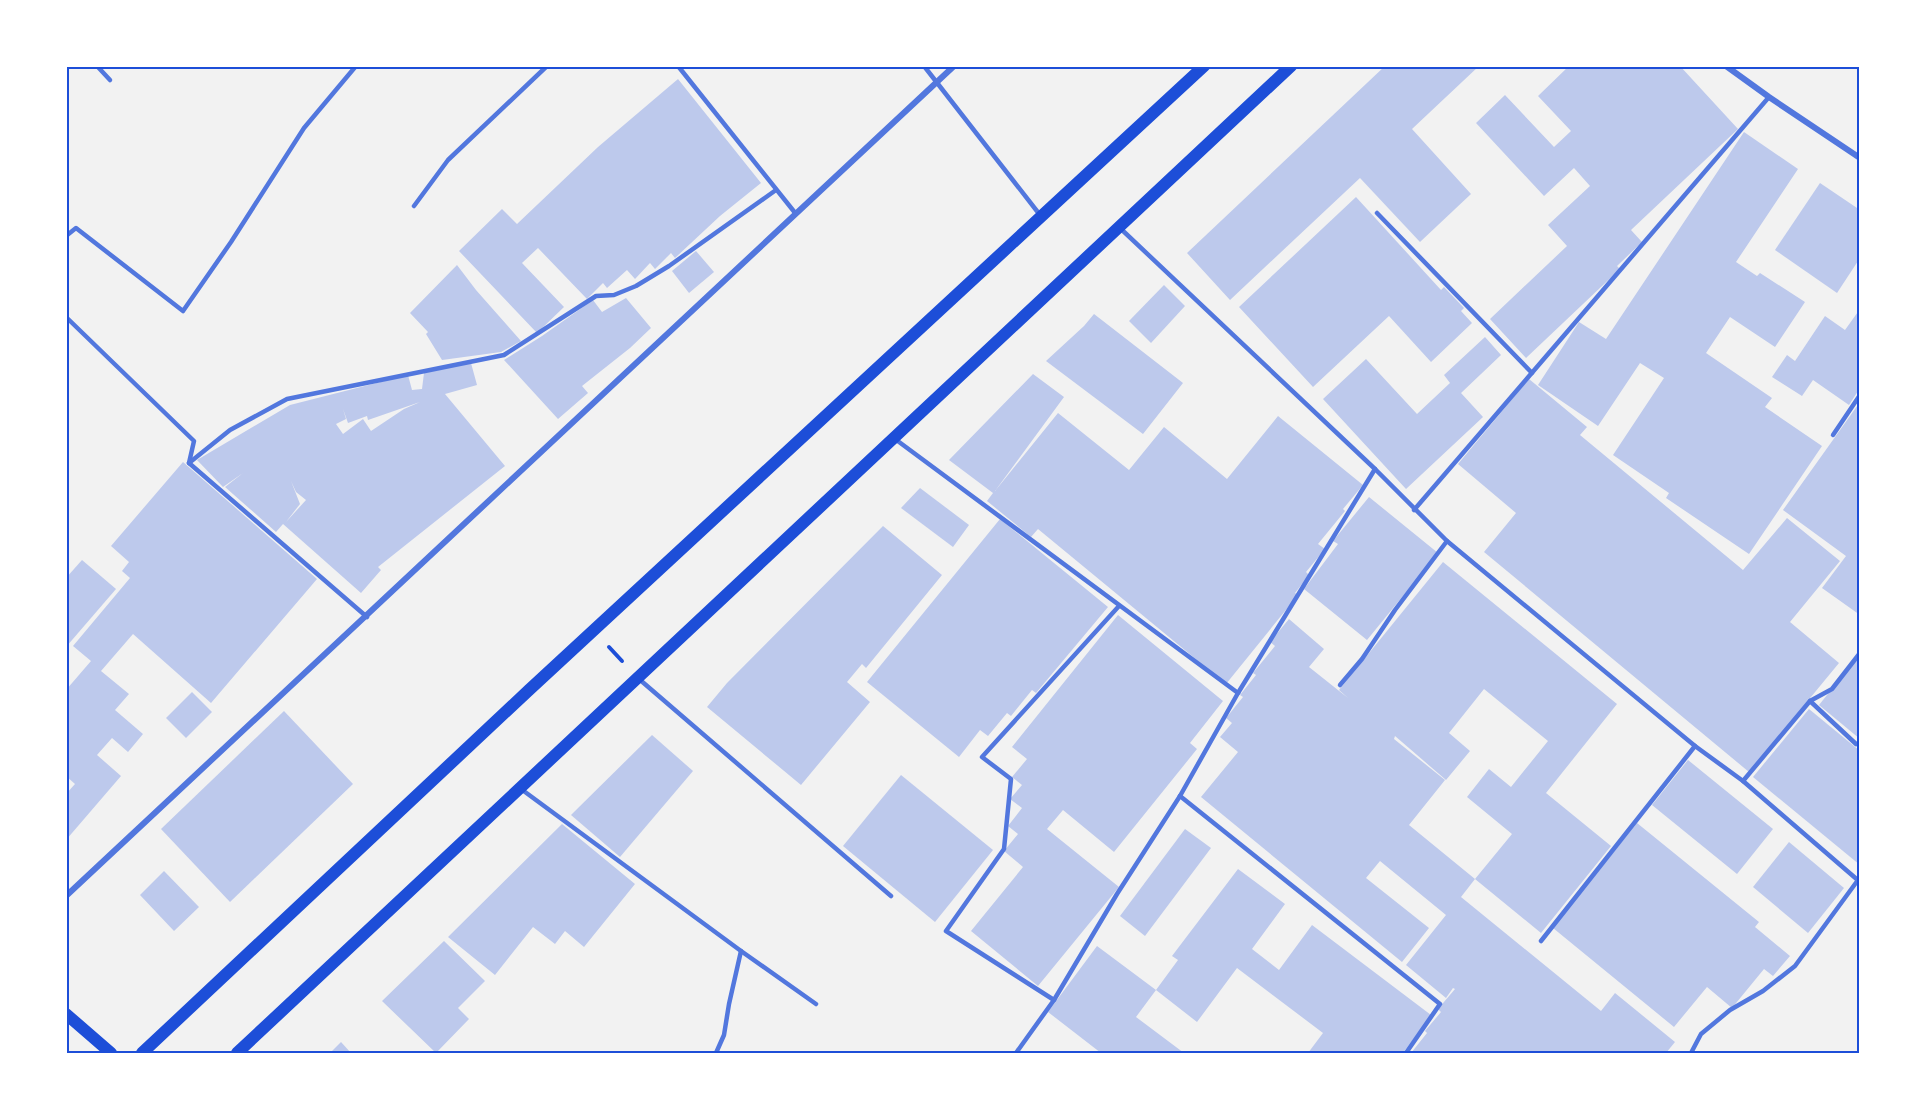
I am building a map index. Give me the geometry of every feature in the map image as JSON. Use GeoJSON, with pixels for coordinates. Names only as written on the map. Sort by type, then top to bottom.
{"type":"FeatureCollection","features":[{"type":"Feature","properties":{"kind":"main road"},"geometry":{"type":"LineString","coordinates":[[142,1053],[593,631],[1204,66]]}},
{"type":"Feature","properties":{"kind":"main road"},"geometry":{"type":"LineString","coordinates":[[237,1053],[1290,66]]}},
{"type":"Feature","properties":{"kind":"main road"},"geometry":{"type":"LineString","coordinates":[[66,1014],[111,1053]]}},
{"type":"Feature","properties":{"kind":"street"},"geometry":{"type":"LineString","coordinates":[[66,896],[954,66]]}},
{"type":"Feature","properties":{"kind":"street"},"geometry":{"type":"LineString","coordinates":[[1726,66],[1860,158]]}},
{"type":"Feature","properties":{"kind":"lane"},"geometry":{"type":"LineString","coordinates":[[97,66],[110,80]]}},
{"type":"Feature","properties":{"kind":"lane"},"geometry":{"type":"LineString","coordinates":[[66,236],[76,228],[183,310],[231,242],[304,128],[356,66]]}},
{"type":"Feature","properties":{"kind":"lane"},"geometry":{"type":"LineString","coordinates":[[414,206],[448,160],[547,66]]}},
{"type":"Feature","properties":{"kind":"lane"},"geometry":{"type":"LineString","coordinates":[[678,66],[796,214]]}},
{"type":"Feature","properties":{"kind":"lane"},"geometry":{"type":"LineString","coordinates":[[924,66],[1041,217]]}},
{"type":"Feature","properties":{"kind":"lane"},"geometry":{"type":"LineString","coordinates":[[1414,510],[1768,97]]}},
{"type":"Feature","properties":{"kind":"lane"},"geometry":{"type":"LineString","coordinates":[[189,463],[230,430],[287,399],[504,355],[596,296],[614,295],[636,286],[669,266],[777,190]]}},
{"type":"Feature","properties":{"kind":"lane"},"geometry":{"type":"LineString","coordinates":[[1377,213],[1532,373]]}},
{"type":"Feature","properties":{"kind":"lane"},"geometry":{"type":"LineString","coordinates":[[1118,227],[1375,469],[1414,510],[1448,541],[1695,746],[1743,780],[1859,881],[1795,966],[1763,991],[1730,1010],[1701,1034],[1691,1053]]}},
{"type":"Feature","properties":{"kind":"lane"},"geometry":{"type":"LineString","coordinates":[[66,317],[194,441],[189,463]]}},
{"type":"Feature","properties":{"kind":"lane"},"geometry":{"type":"LineString","coordinates":[[1833,435],[1860,395]]}},
{"type":"Feature","properties":{"kind":"lane"},"geometry":{"type":"LineString","coordinates":[[892,437],[1238,693]]}},
{"type":"Feature","properties":{"kind":"lane"},"geometry":{"type":"LineString","coordinates":[[189,463],[367,617]]}},
{"type":"Feature","properties":{"kind":"lane"},"geometry":{"type":"LineString","coordinates":[[1016,1053],[1054,1000],[1117,894],[1180,796],[1238,693],[1375,469]]}},
{"type":"Feature","properties":{"kind":"lane"},"geometry":{"type":"LineString","coordinates":[[1340,685],[1362,659],[1395,610],[1448,541]]}},
{"type":"Feature","properties":{"kind":"lane"},"geometry":{"type":"LineString","coordinates":[[1054,1000],[946,931],[1004,849],[1011,779],[982,757],[1119,606]]}},
{"type":"Feature","properties":{"kind":"lane"},"geometry":{"type":"LineString","coordinates":[[1743,780],[1810,701],[1832,689],[1860,653]]}},
{"type":"Feature","properties":{"kind":"lane"},"geometry":{"type":"LineString","coordinates":[[637,677],[891,896]]}},
{"type":"Feature","properties":{"kind":"lane"},"geometry":{"type":"LineString","coordinates":[[1810,701],[1856,744]]}},
{"type":"Feature","properties":{"kind":"lane"},"geometry":{"type":"LineString","coordinates":[[1541,941],[1695,746]]}},
{"type":"Feature","properties":{"kind":"lane"},"geometry":{"type":"LineString","coordinates":[[521,789],[816,1004]]}},
{"type":"Feature","properties":{"kind":"lane"},"geometry":{"type":"LineString","coordinates":[[1180,796],[1440,1004],[1406,1053]]}},
{"type":"Feature","properties":{"kind":"lane"},"geometry":{"type":"LineString","coordinates":[[716,1053],[724,1035],[741,951]]}},
{"type":"Feature","properties":{"kind":"path"},"geometry":{"type":"LineString","coordinates":[[593,631],[637,677]]}},
{"type":"Feature","properties":{"kind":"building"},"geometry":{"type":"Polygon","coordinates":[[[1385,66],[1479,66],[1412,129],[1471,194],[1420,242],[1360,178],[1230,300],[1187,253],[1385,66]]]}},
{"type":"Feature","properties":{"kind":"building"},"geometry":{"type":"Polygon","coordinates":[[[1569,66],[1680,66],[1738,129],[1631,230],[1642,242],[1617,266],[1620,269],[1526,358],[1490,319],[1567,246],[1548,225],[1590,186],[1574,168],[1544,196],[1476,123],[1505,95],[1554,147],[1571,131],[1538,96],[1569,66]]]}},
{"type":"Feature","properties":{"kind":"building"},"geometry":{"type":"Polygon","coordinates":[[[678,79],[761,183],[720,216],[675,258],[671,253],[655,269],[650,263],[635,279],[627,270],[607,288],[603,283],[587,299],[538,248],[522,263],[564,307],[537,333],[459,251],[502,209],[517,224],[598,147],[678,79]]]}},
{"type":"Feature","properties":{"kind":"building"},"geometry":{"type":"Polygon","coordinates":[[[1744,132],[1798,169],[1736,262],[1757,276],[1760,273],[1805,302],[1775,347],[1730,317],[1706,353],[1772,398],[1765,407],[1822,446],[1749,554],[1666,498],[1669,493],[1613,455],[1664,378],[1640,363],[1598,426],[1538,385],[1579,322],[1606,339],[1744,132]]]}},
{"type":"Feature","properties":{"kind":"building"},"geometry":{"type":"Polygon","coordinates":[[[1820,183],[1860,210],[1860,258],[1837,293],[1775,250],[1820,183]]]}},
{"type":"Feature","properties":{"kind":"building"},"geometry":{"type":"Polygon","coordinates":[[[1356,197],[1441,290],[1444,287],[1464,308],[1461,311],[1472,323],[1431,362],[1389,316],[1313,387],[1239,307],[1356,197]]]}},
{"type":"Feature","properties":{"kind":"building"},"geometry":{"type":"Polygon","coordinates":[[[696,251],[714,272],[689,293],[672,271],[696,251]]]}},
{"type":"Feature","properties":{"kind":"building"},"geometry":{"type":"Polygon","coordinates":[[[457,265],[521,341],[501,352],[442,360],[426,334],[428,332],[410,313],[457,265]]]}},
{"type":"Feature","properties":{"kind":"building"},"geometry":{"type":"Polygon","coordinates":[[[1164,285],[1185,306],[1151,343],[1129,321],[1164,285]]]}},
{"type":"Feature","properties":{"kind":"building"},"geometry":{"type":"Polygon","coordinates":[[[626,298],[651,328],[582,386],[588,393],[558,419],[504,360],[593,300],[602,312],[626,298]]]}},
{"type":"Feature","properties":{"kind":"building"},"geometry":{"type":"Polygon","coordinates":[[[1860,309],[1860,388],[1849,405],[1813,380],[1802,396],[1772,377],[1787,355],[1795,361],[1825,316],[1845,330],[1860,309]]]}},
{"type":"Feature","properties":{"kind":"building"},"geometry":{"type":"Polygon","coordinates":[[[1094,314],[1183,383],[1143,434],[1046,361],[1094,314]]]}},
{"type":"Feature","properties":{"kind":"building"},"geometry":{"type":"Polygon","coordinates":[[[1485,337],[1501,355],[1461,393],[1483,417],[1406,489],[1323,399],[1366,359],[1417,414],[1450,383],[1444,375],[1485,337]]]}},
{"type":"Feature","properties":{"kind":"building"},"geometry":{"type":"Polygon","coordinates":[[[471,363],[477,385],[445,394],[505,466],[378,567],[381,570],[361,593],[283,524],[276,532],[225,487],[243,473],[223,487],[197,460],[290,405],[408,375],[412,390],[422,389],[424,373],[471,363]],[[420,402],[368,420],[367,416],[348,423],[343,409],[346,419],[336,424],[343,434],[363,419],[371,431],[404,409],[420,402]],[[291,481],[300,504],[286,522],[306,500],[296,492],[291,481]]]}},
{"type":"Feature","properties":{"kind":"building"},"geometry":{"type":"Polygon","coordinates":[[[1033,374],[1064,397],[995,491],[1058,413],[1129,470],[1164,427],[1227,479],[1278,416],[1363,485],[1318,544],[1325,549],[1306,572],[1309,575],[1295,593],[1298,595],[1226,684],[1038,529],[1031,537],[987,501],[993,493],[949,460],[1033,374]]]}},
{"type":"Feature","properties":{"kind":"building"},"geometry":{"type":"Polygon","coordinates":[[[1529,379],[1587,427],[1580,435],[1743,570],[1787,518],[1840,561],[1790,622],[1839,663],[1749,772],[1484,552],[1516,513],[1458,464],[1529,379]]]}},
{"type":"Feature","properties":{"kind":"building"},"geometry":{"type":"Polygon","coordinates":[[[1860,402],[1860,615],[1822,588],[1846,556],[1783,510],[1860,402]]]}},
{"type":"Feature","properties":{"kind":"building"},"geometry":{"type":"Polygon","coordinates":[[[183,462],[317,579],[211,703],[133,634],[101,671],[129,694],[115,710],[143,734],[128,752],[112,738],[97,755],[121,776],[66,840],[66,794],[75,784],[66,776],[66,690],[91,661],[73,646],[130,578],[122,571],[129,562],[111,546],[183,462]]]}},
{"type":"Feature","properties":{"kind":"building"},"geometry":{"type":"Polygon","coordinates":[[[920,488],[969,525],[953,547],[901,508],[920,488]]]}},
{"type":"Feature","properties":{"kind":"building"},"geometry":{"type":"Polygon","coordinates":[[[1369,497],[1438,553],[1367,640],[1304,589],[1338,544],[1333,541],[1369,497]]]}},
{"type":"Feature","properties":{"kind":"building"},"geometry":{"type":"Polygon","coordinates":[[[1000,519],[1108,607],[1036,693],[1032,690],[1011,716],[1007,713],[988,736],[980,730],[959,757],[867,682],[1000,519]]]}},
{"type":"Feature","properties":{"kind":"building"},"geometry":{"type":"Polygon","coordinates":[[[883,526],[942,575],[866,668],[862,664],[847,682],[870,702],[801,785],[707,707],[727,683],[883,526]]]}},
{"type":"Feature","properties":{"kind":"building"},"geometry":{"type":"Polygon","coordinates":[[[82,560],[116,589],[66,647],[66,578],[82,560]]]}},
{"type":"Feature","properties":{"kind":"building"},"geometry":{"type":"Polygon","coordinates":[[[1443,562],[1617,704],[1546,793],[1611,846],[1541,933],[1475,879],[1461,897],[1601,1011],[1615,993],[1675,1042],[1666,1053],[1411,1053],[1441,1012],[1438,1009],[1455,989],[1453,988],[1446,998],[1406,965],[1446,915],[1380,861],[1366,878],[1429,928],[1402,962],[1201,797],[1238,752],[1220,737],[1232,723],[1226,718],[1243,697],[1240,695],[1256,675],[1253,673],[1275,646],[1270,642],[1289,619],[1324,649],[1309,667],[1348,698],[1339,690],[1443,562]],[[1484,689],[1449,733],[1470,751],[1446,780],[1395,736],[1394,739],[1445,780],[1409,825],[1475,879],[1512,834],[1467,797],[1489,769],[1511,787],[1548,741],[1484,689]]]}},
{"type":"Feature","properties":{"kind":"building"},"geometry":{"type":"Polygon","coordinates":[[[1118,615],[1223,701],[1190,743],[1197,749],[1114,852],[1063,810],[1047,829],[1119,887],[1038,986],[971,931],[1023,867],[1004,851],[1018,834],[1008,826],[1022,808],[1010,799],[1022,785],[1012,777],[1027,759],[1012,747],[1118,615]]]}},
{"type":"Feature","properties":{"kind":"building"},"geometry":{"type":"Polygon","coordinates":[[[1860,654],[1860,739],[1819,705],[1860,654]]]}},
{"type":"Feature","properties":{"kind":"building"},"geometry":{"type":"Polygon","coordinates":[[[192,692],[212,712],[186,738],[166,718],[192,692]]]}},
{"type":"Feature","properties":{"kind":"building"},"geometry":{"type":"Polygon","coordinates":[[[1809,709],[1860,751],[1860,865],[1753,777],[1809,709]]]}},
{"type":"Feature","properties":{"kind":"building"},"geometry":{"type":"Polygon","coordinates":[[[284,711],[353,784],[230,902],[161,829],[284,711]]]}},
{"type":"Feature","properties":{"kind":"building"},"geometry":{"type":"Polygon","coordinates":[[[652,735],[693,771],[620,857],[571,815],[652,735]]]}},
{"type":"Feature","properties":{"kind":"building"},"geometry":{"type":"Polygon","coordinates":[[[1688,760],[1773,829],[1737,874],[1652,805],[1688,760]]]}},
{"type":"Feature","properties":{"kind":"building"},"geometry":{"type":"Polygon","coordinates":[[[901,775],[993,850],[935,922],[843,846],[901,775]]]}},
{"type":"Feature","properties":{"kind":"building"},"geometry":{"type":"Polygon","coordinates":[[[1637,823],[1759,922],[1755,927],[1790,956],[1773,976],[1764,969],[1732,1008],[1707,987],[1674,1027],[1553,928],[1637,823]]]}},
{"type":"Feature","properties":{"kind":"building"},"geometry":{"type":"Polygon","coordinates":[[[562,824],[635,884],[584,947],[565,931],[555,944],[533,927],[495,975],[448,937],[562,824]]]}},
{"type":"Feature","properties":{"kind":"building"},"geometry":{"type":"Polygon","coordinates":[[[1185,829],[1211,848],[1145,936],[1120,916],[1185,829]]]}},
{"type":"Feature","properties":{"kind":"building"},"geometry":{"type":"Polygon","coordinates":[[[1789,842],[1844,888],[1808,933],[1753,887],[1789,842]]]}},
{"type":"Feature","properties":{"kind":"building"},"geometry":{"type":"Polygon","coordinates":[[[1238,869],[1285,904],[1252,949],[1279,970],[1312,925],[1431,1015],[1403,1053],[1308,1053],[1323,1033],[1237,968],[1197,1022],[1156,990],[1178,960],[1172,956],[1238,869]]]}},
{"type":"Feature","properties":{"kind":"building"},"geometry":{"type":"Polygon","coordinates":[[[164,871],[199,907],[174,931],[140,895],[164,871]]]}},
{"type":"Feature","properties":{"kind":"building"},"geometry":{"type":"Polygon","coordinates":[[[444,941],[485,981],[458,1008],[469,1019],[436,1053],[382,1001],[444,941]]]}},
{"type":"Feature","properties":{"kind":"building"},"geometry":{"type":"Polygon","coordinates":[[[1097,946],[1156,990],[1136,1017],[1184,1053],[1101,1053],[1048,1012],[1097,946]]]}},
{"type":"Feature","properties":{"kind":"building"},"geometry":{"type":"Polygon","coordinates":[[[341,1042],[351,1053],[330,1053],[341,1042]]]}}]}
